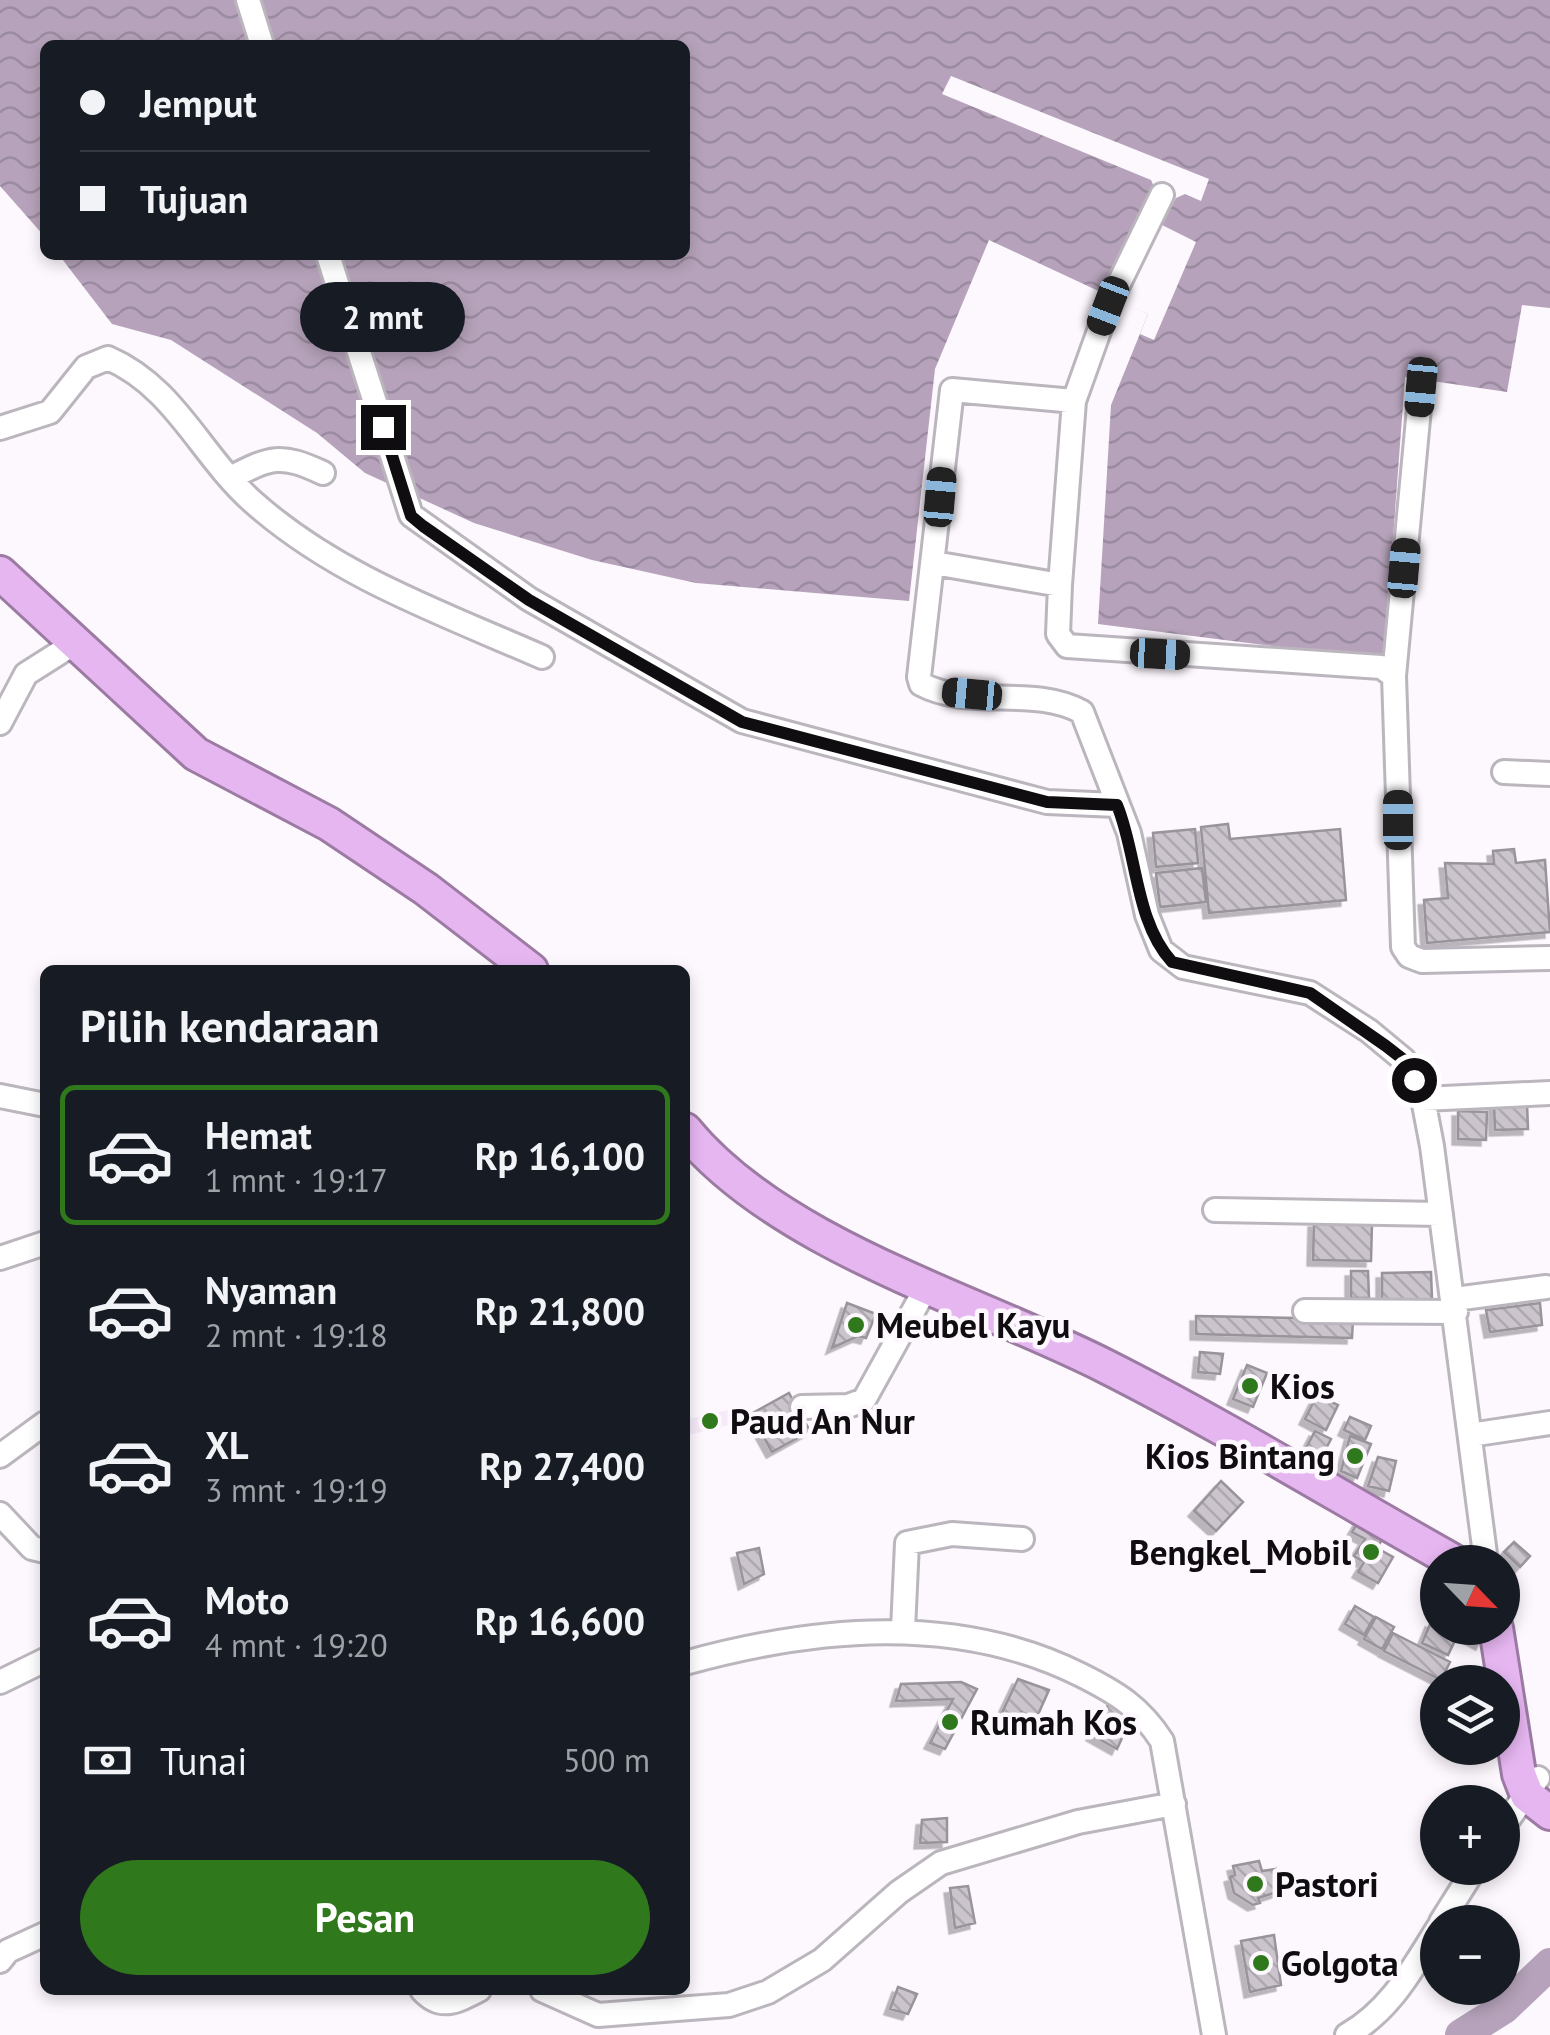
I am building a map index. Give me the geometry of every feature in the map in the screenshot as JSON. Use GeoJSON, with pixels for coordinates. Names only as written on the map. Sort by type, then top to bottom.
{"type":"FeatureCollection","features":[{"type":"Feature","properties":{"kind":"highway"},"geometry":{"type":"LineString","coordinates":[[4,569],[196,754],[329,824],[426,890],[524,965]]}},
{"type":"Feature","properties":{"kind":"highway"},"geometry":{"type":"LineString","coordinates":[[690,1140],[807,1228],[1106,1366],[1425,1545]]}},
{"type":"Feature","properties":{"kind":"highway"},"geometry":{"type":"LineString","coordinates":[[1500,1645],[1537,1789]]}},
{"type":"Feature","properties":{"kind":"street"},"geometry":{"type":"LineString","coordinates":[[248,0],[260,40]]}},
{"type":"Feature","properties":{"kind":"street"},"geometry":{"type":"LineString","coordinates":[[1162,195],[1108,306],[1074,401],[1058,634],[1067,646],[1381,668],[1394,676]]}},
{"type":"Feature","properties":{"kind":"street"},"geometry":{"type":"LineString","coordinates":[[330,260],[411,516],[444,542],[529,600],[742,722],[1047,802],[1117,805]]}},
{"type":"Feature","properties":{"kind":"street"},"geometry":{"type":"LineString","coordinates":[[0,428],[50,412],[86,367],[108,358],[155,385],[253,502],[346,570],[542,657]]}},
{"type":"Feature","properties":{"kind":"street"},"geometry":{"type":"LineString","coordinates":[[1421,387],[1394,676],[1403,946],[1422,961],[1550,958]]}},
{"type":"Feature","properties":{"kind":"street"},"geometry":{"type":"LineString","coordinates":[[1074,401],[952,390],[921,684],[942,692],[1062,702],[1082,712],[1129,833],[1147,914],[1161,950],[1172,962],[1310,993],[1338,1009],[1404,1060],[1423,1099],[1442,1214],[1484,1545]]}},
{"type":"Feature","properties":{"kind":"street"},"geometry":{"type":"LineString","coordinates":[[230,478],[284,457],[323,473]]}},
{"type":"Feature","properties":{"kind":"street"},"geometry":{"type":"LineString","coordinates":[[934,562],[1060,585]]}},
{"type":"Feature","properties":{"kind":"street"},"geometry":{"type":"LineString","coordinates":[[0,724],[26,674],[78,641]]}},
{"type":"Feature","properties":{"kind":"street"},"geometry":{"type":"LineString","coordinates":[[1504,772],[1550,774]]}},
{"type":"Feature","properties":{"kind":"street"},"geometry":{"type":"LineString","coordinates":[[1423,1099],[1550,1093]]}},
{"type":"Feature","properties":{"kind":"street"},"geometry":{"type":"LineString","coordinates":[[0,1096],[40,1104]]}},
{"type":"Feature","properties":{"kind":"street"},"geometry":{"type":"LineString","coordinates":[[1215,1210],[1442,1214]]}},
{"type":"Feature","properties":{"kind":"street"},"geometry":{"type":"LineString","coordinates":[[0,1258],[40,1245]]}},
{"type":"Feature","properties":{"kind":"street"},"geometry":{"type":"LineString","coordinates":[[802,1408],[848,1406],[864,1400],[927,1286]]}},
{"type":"Feature","properties":{"kind":"street"},"geometry":{"type":"LineString","coordinates":[[1305,1311],[1456,1306],[1546,1287]]}},
{"type":"Feature","properties":{"kind":"street"},"geometry":{"type":"LineString","coordinates":[[1470,1435],[1550,1423]]}},
{"type":"Feature","properties":{"kind":"street"},"geometry":{"type":"LineString","coordinates":[[4,1446],[40,1425]]}},
{"type":"Feature","properties":{"kind":"street"},"geometry":{"type":"LineString","coordinates":[[0,1514],[32,1548],[40,1550]]}},
{"type":"Feature","properties":{"kind":"street"},"geometry":{"type":"LineString","coordinates":[[902,1630],[908,1543],[952,1534],[1022,1539]]}},
{"type":"Feature","properties":{"kind":"street"},"geometry":{"type":"LineString","coordinates":[[690,1662],[807,1639],[902,1630],[1003,1645],[1063,1666],[1121,1695],[1141,1710],[1162,1741],[1214,2035]]}},
{"type":"Feature","properties":{"kind":"street"},"geometry":{"type":"LineString","coordinates":[[0,1682],[40,1662]]}},
{"type":"Feature","properties":{"kind":"street"},"geometry":{"type":"LineString","coordinates":[[1520,1808],[1537,1789]]}},
{"type":"Feature","properties":{"kind":"street"},"geometry":{"type":"LineString","coordinates":[[553,1995],[598,2015],[728,2005],[768,1992],[822,1960],[898,1892],[941,1863],[1078,1822],[1174,1804]]}},
{"type":"Feature","properties":{"kind":"street"},"geometry":{"type":"LineString","coordinates":[[2,1953],[40,1936]]}},
{"type":"Feature","properties":{"kind":"street"},"geometry":{"type":"LineString","coordinates":[[1348,2035],[1370,2022],[1392,1999],[1420,1955]]}},
{"type":"Feature","properties":{"kind":"street"},"geometry":{"type":"LineString","coordinates":[[426,1995],[432,2002],[446,2004],[467,1995]]}},
{"type":"Feature","properties":{"kind":"shaded area","name":"Paud An Nur"},"geometry":{"type":"Polygon","coordinates":[[[733,1409],[736,1423],[690,1435],[690,1419],[733,1409]]]}},
{"type":"Feature","properties":{"kind":"water"},"geometry":{"type":"Polygon","coordinates":[[[0,0],[1550,0],[1550,308],[1522,305],[1507,392],[1405,377],[1384,660],[1098,624],[1111,405],[1148,314],[989,240],[935,369],[909,601],[696,583],[592,560],[474,523],[365,473],[317,433],[171,340],[112,324],[63,260],[690,260],[690,40],[40,40],[40,231],[0,186],[0,0]]]}},
{"type":"Feature","properties":{"kind":"pier"},"geometry":{"type":"Polygon","coordinates":[[[951,76],[1209,179],[1201,201],[1185,194],[1176,198],[1162,225],[1196,242],[1154,340],[1140,334],[1148,314],[1103,295],[1138,214],[1143,216],[1155,189],[1151,180],[942,94],[951,76]]]}},
{"type":"Feature","properties":{"kind":"building"},"geometry":{"type":"Polygon","coordinates":[[[1228,824],[1230,839],[1340,829],[1346,900],[1209,913],[1201,827],[1228,824]]]}},
{"type":"Feature","properties":{"kind":"building"},"geometry":{"type":"Polygon","coordinates":[[[1195,829],[1198,863],[1156,867],[1153,833],[1195,829]]]}},
{"type":"Feature","properties":{"kind":"building"},"geometry":{"type":"Polygon","coordinates":[[[1514,849],[1516,863],[1545,860],[1550,932],[1427,943],[1424,900],[1448,898],[1445,863],[1494,864],[1493,851],[1514,849]]]}},
{"type":"Feature","properties":{"kind":"building"},"geometry":{"type":"Polygon","coordinates":[[[1202,868],[1206,902],[1160,907],[1156,873],[1202,868]]]}},
{"type":"Feature","properties":{"kind":"building"},"geometry":{"type":"Polygon","coordinates":[[[1527,1103],[1528,1129],[1495,1130],[1494,1104],[1527,1103]]]}},
{"type":"Feature","properties":{"kind":"building"},"geometry":{"type":"Polygon","coordinates":[[[1458,1111],[1487,1112],[1486,1140],[1458,1139],[1458,1111]]]}},
{"type":"Feature","properties":{"kind":"building"},"geometry":{"type":"Polygon","coordinates":[[[1314,1222],[1372,1223],[1371,1261],[1313,1260],[1314,1222]]]}},
{"type":"Feature","properties":{"kind":"building"},"geometry":{"type":"Polygon","coordinates":[[[1351,1271],[1368,1271],[1369,1298],[1351,1298],[1351,1271]]]}},
{"type":"Feature","properties":{"kind":"building"},"geometry":{"type":"Polygon","coordinates":[[[1431,1272],[1432,1299],[1382,1300],[1382,1273],[1431,1272]]]}},
{"type":"Feature","properties":{"kind":"building","name":"Meubel Kayu"},"geometry":{"type":"Polygon","coordinates":[[[847,1303],[876,1314],[866,1338],[858,1336],[832,1348],[847,1303]]]}},
{"type":"Feature","properties":{"kind":"building"},"geometry":{"type":"Polygon","coordinates":[[[1540,1303],[1542,1325],[1490,1332],[1486,1310],[1540,1303]]]}},
{"type":"Feature","properties":{"kind":"building"},"geometry":{"type":"Polygon","coordinates":[[[1196,1316],[1353,1319],[1352,1338],[1196,1334],[1196,1316]]]}},
{"type":"Feature","properties":{"kind":"building"},"geometry":{"type":"Polygon","coordinates":[[[1200,1352],[1223,1354],[1220,1374],[1198,1372],[1200,1352]]]}},
{"type":"Feature","properties":{"kind":"building","name":"Kios"},"geometry":{"type":"Polygon","coordinates":[[[1247,1365],[1267,1373],[1253,1407],[1233,1399],[1247,1365]]]}},
{"type":"Feature","properties":{"kind":"building"},"geometry":{"type":"Polygon","coordinates":[[[789,1393],[810,1431],[772,1452],[751,1414],[789,1393]]]}},
{"type":"Feature","properties":{"kind":"building","name":"Kios"},"geometry":{"type":"Polygon","coordinates":[[[1317,1395],[1338,1405],[1326,1430],[1305,1419],[1317,1395]]]}},
{"type":"Feature","properties":{"kind":"building"},"geometry":{"type":"Polygon","coordinates":[[[1350,1417],[1371,1426],[1365,1440],[1344,1430],[1350,1417]]]}},
{"type":"Feature","properties":{"kind":"building"},"geometry":{"type":"Polygon","coordinates":[[[1315,1431],[1331,1439],[1321,1458],[1305,1450],[1315,1431]]]}},
{"type":"Feature","properties":{"kind":"building","name":"Kios Bintang"},"geometry":{"type":"Polygon","coordinates":[[[1350,1436],[1371,1444],[1357,1478],[1341,1471],[1350,1436]]]}},
{"type":"Feature","properties":{"kind":"building"},"geometry":{"type":"Polygon","coordinates":[[[1378,1457],[1396,1461],[1389,1491],[1368,1486],[1378,1457]]]}},
{"type":"Feature","properties":{"kind":"building"},"geometry":{"type":"Polygon","coordinates":[[[1221,1481],[1243,1502],[1216,1531],[1194,1511],[1221,1481]]]}},
{"type":"Feature","properties":{"kind":"building","name":"Bengkel_Mobil"},"geometry":{"type":"Polygon","coordinates":[[[1362,1515],[1388,1529],[1377,1548],[1393,1557],[1378,1583],[1358,1572],[1364,1562],[1354,1556],[1365,1539],[1352,1532],[1362,1515]]]}},
{"type":"Feature","properties":{"kind":"building"},"geometry":{"type":"Polygon","coordinates":[[[1520,1547],[1530,1556],[1520,1567],[1520,1547]]]}},
{"type":"Feature","properties":{"kind":"building"},"geometry":{"type":"Polygon","coordinates":[[[759,1548],[764,1574],[744,1584],[737,1553],[759,1548]]]}},
{"type":"Feature","properties":{"kind":"building"},"geometry":{"type":"Polygon","coordinates":[[[1355,1606],[1374,1617],[1364,1635],[1345,1624],[1355,1606]]]}},
{"type":"Feature","properties":{"kind":"building"},"geometry":{"type":"Polygon","coordinates":[[[1376,1617],[1394,1627],[1382,1649],[1364,1639],[1376,1617]]]}},
{"type":"Feature","properties":{"kind":"building"},"geometry":{"type":"Polygon","coordinates":[[[1393,1633],[1450,1662],[1420,1665],[1420,1669],[1384,1651],[1393,1633]]]}},
{"type":"Feature","properties":{"kind":"building"},"geometry":{"type":"Polygon","coordinates":[[[1426,1645],[1453,1645],[1448,1655],[1426,1645]]]}},
{"type":"Feature","properties":{"kind":"building"},"geometry":{"type":"Polygon","coordinates":[[[1018,1679],[1049,1690],[1036,1719],[1021,1712],[1016,1729],[997,1723],[1018,1679]]]}},
{"type":"Feature","properties":{"kind":"building","name":"Rumah Kos"},"geometry":{"type":"Polygon","coordinates":[[[961,1682],[977,1689],[945,1749],[930,1743],[953,1699],[896,1701],[901,1684],[961,1682]]]}},
{"type":"Feature","properties":{"kind":"building"},"geometry":{"type":"Polygon","coordinates":[[[1109,1703],[1133,1714],[1117,1749],[1092,1735],[1109,1703]]]}},
{"type":"Feature","properties":{"kind":"building"},"geometry":{"type":"Polygon","coordinates":[[[947,1818],[947,1842],[920,1843],[922,1820],[947,1818]]]}},
{"type":"Feature","properties":{"kind":"building","name":"Pastori"},"geometry":{"type":"Polygon","coordinates":[[[1259,1861],[1262,1871],[1276,1869],[1280,1891],[1258,1898],[1260,1903],[1253,1905],[1234,1893],[1230,1877],[1235,1875],[1233,1866],[1259,1861]]]}},
{"type":"Feature","properties":{"kind":"building"},"geometry":{"type":"Polygon","coordinates":[[[968,1886],[975,1923],[955,1928],[950,1888],[968,1886]]]}},
{"type":"Feature","properties":{"kind":"building","name":"Golgota"},"geometry":{"type":"Polygon","coordinates":[[[1274,1935],[1281,1985],[1250,1992],[1241,1941],[1274,1935]]]}},
{"type":"Feature","properties":{"kind":"building"},"geometry":{"type":"Polygon","coordinates":[[[898,1987],[917,1994],[908,2014],[890,2009],[898,1987]]]}},
{"type":"Feature","properties":{"kind":"waterway"},"geometry":{"type":"LineString","coordinates":[[1461,2035],[1504,2008],[1550,1964]]}},
{"type":"Feature","properties":{"kind":"place","name":"Meubel Kayu"},"geometry":{"type":"Point","coordinates":[856,1325]}},
{"type":"Feature","properties":{"kind":"place","name":"Kios"},"geometry":{"type":"Point","coordinates":[1250,1386]}},
{"type":"Feature","properties":{"kind":"place","name":"Paud An Nur"},"geometry":{"type":"Point","coordinates":[710,1421]}},
{"type":"Feature","properties":{"kind":"place","name":"Kios Bintang"},"geometry":{"type":"Point","coordinates":[1355,1456]}},
{"type":"Feature","properties":{"kind":"place","name":"Bengkel_Mobil"},"geometry":{"type":"Point","coordinates":[1371,1552]}},
{"type":"Feature","properties":{"kind":"place","name":"Rumah Kos"},"geometry":{"type":"Point","coordinates":[950,1722]}},
{"type":"Feature","properties":{"kind":"place","name":"Pastori"},"geometry":{"type":"Point","coordinates":[1255,1884]}},
{"type":"Feature","properties":{"kind":"place","name":"Golgota"},"geometry":{"type":"Point","coordinates":[1261,1963]}},
{"type":"Feature","properties":{"kind":"route"},"geometry":{"type":"LineString","coordinates":[[383,427],[411,516],[423,526],[529,600],[742,722],[1047,802],[1117,805],[1129,833],[1147,914],[1161,950],[1172,962],[1183,968],[1310,993],[1369,1031],[1404,1060],[1414,1080]]}}]}
